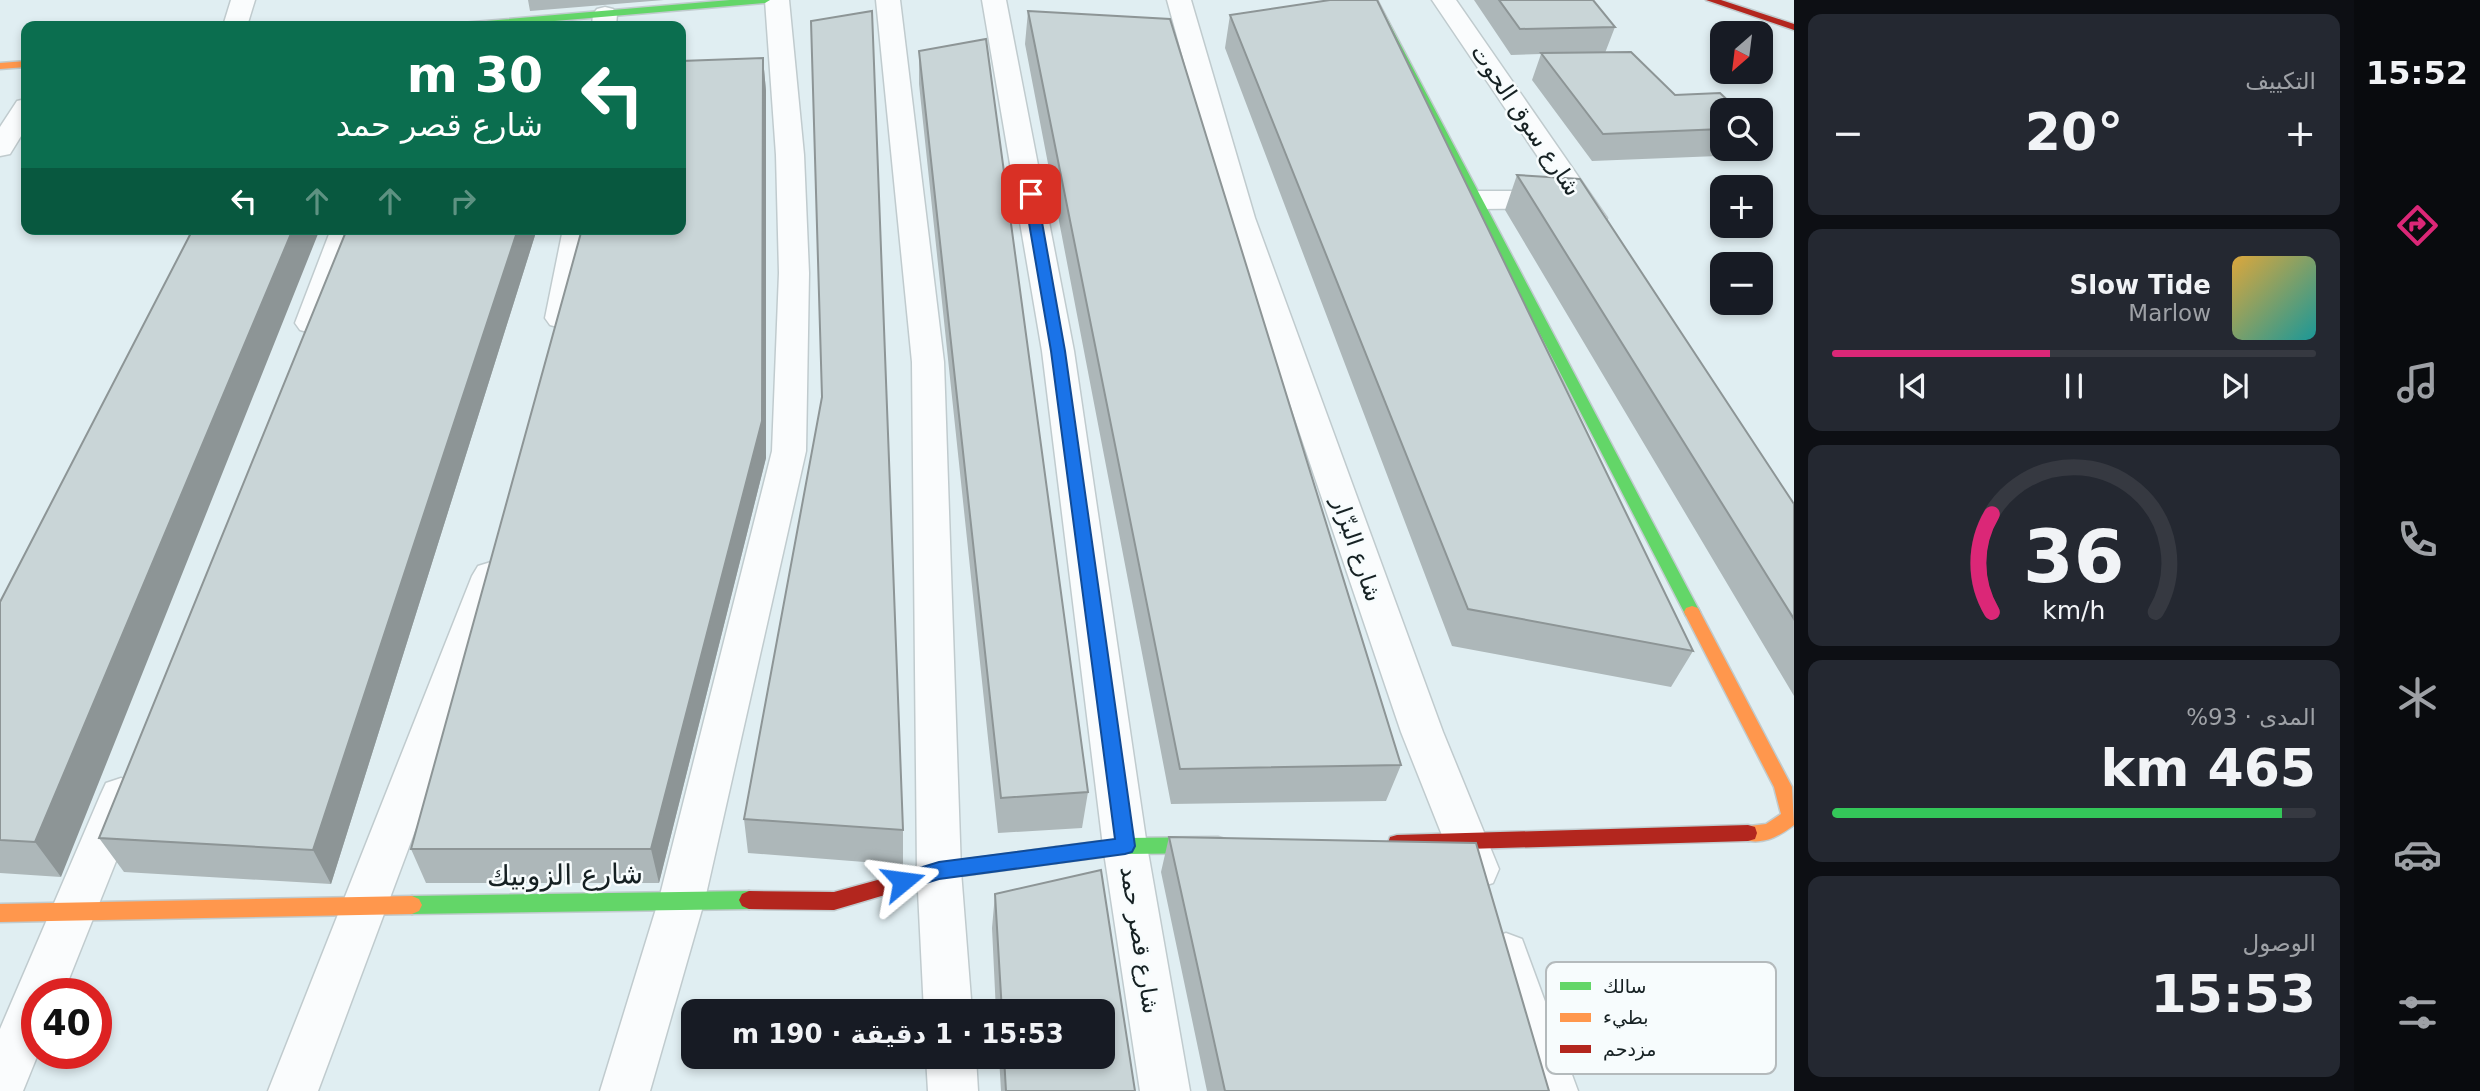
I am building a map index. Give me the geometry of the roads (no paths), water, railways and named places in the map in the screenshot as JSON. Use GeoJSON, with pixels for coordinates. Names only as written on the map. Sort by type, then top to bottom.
{"type":"FeatureCollection","features":[{"type":"Feature","properties":{"kind":"street"},"geometry":{"type":"LineString","coordinates":[[237,21],[243,0]]}},
{"type":"Feature","properties":{"kind":"street"},"geometry":{"type":"LineString","coordinates":[[580,21],[604,20],[678,4],[765,0]]}},
{"type":"Feature","properties":{"kind":"street"},"geometry":{"type":"LineString","coordinates":[[625,1091],[682,899],[789,451],[794,273],[790,155],[777,0]]}},
{"type":"Feature","properties":{"kind":"street"},"geometry":{"type":"LineString","coordinates":[[888,0],[928,362],[939,871],[947,999]]}},
{"type":"Feature","properties":{"kind":"street","name":"شارع قصر حمد"},"geometry":{"type":"LineString","coordinates":[[994,0],[1058,351],[1125,846],[1165,1091]]}},
{"type":"Feature","properties":{"kind":"street","name":"شارع البزّار"},"geometry":{"type":"LineString","coordinates":[[1179,0],[1241,218],[1422,732],[1468,843],[1546,1071]]}},
{"type":"Feature","properties":{"kind":"street"},"geometry":{"type":"LineString","coordinates":[[1372,0],[1479,200],[1783,787],[1791,817],[1770,832],[1386,844]]}},
{"type":"Feature","properties":{"kind":"street","name":"شارع سوق الحوت"},"geometry":{"type":"LineString","coordinates":[[1444,0],[1611,244]]}},
{"type":"Feature","properties":{"kind":"street"},"geometry":{"type":"LineString","coordinates":[[1711,0],[1794,27]]}},
{"type":"Feature","properties":{"kind":"street"},"geometry":{"type":"LineString","coordinates":[[0,66],[21,64]]}},
{"type":"Feature","properties":{"kind":"street"},"geometry":{"type":"LineString","coordinates":[[0,148],[21,115]]}},
{"type":"Feature","properties":{"kind":"street"},"geometry":{"type":"LineString","coordinates":[[1479,200],[1580,198]]}},
{"type":"Feature","properties":{"kind":"street"},"geometry":{"type":"LineString","coordinates":[[299,354],[344,235]]}},
{"type":"Feature","properties":{"kind":"street"},"geometry":{"type":"LineString","coordinates":[[553,352],[577,235]]}},
{"type":"Feature","properties":{"kind":"street"},"geometry":{"type":"LineString","coordinates":[[293,1091],[464,647],[502,540]]}},
{"type":"Feature","properties":{"kind":"street"},"geometry":{"type":"LineString","coordinates":[[46,978],[137,759]]}},
{"type":"Feature","properties":{"kind":"street","name":"شارع الزوبيك"},"geometry":{"type":"LineString","coordinates":[[0,913],[682,899],[834,901],[939,871],[1125,846],[1235,845]]}},
{"type":"Feature","properties":{"kind":"street"},"geometry":{"type":"LineString","coordinates":[[0,1086],[21,1037]]}},
{"type":"Feature","properties":{"kind":"street"},"geometry":{"type":"LineString","coordinates":[[952,1069],[953,1091]]}},
{"type":"Feature","properties":{"kind":"street","name":"شارع البزّار"},"geometry":{"type":"LineString","coordinates":[[1547,1074],[1553,1091]]}}]}
